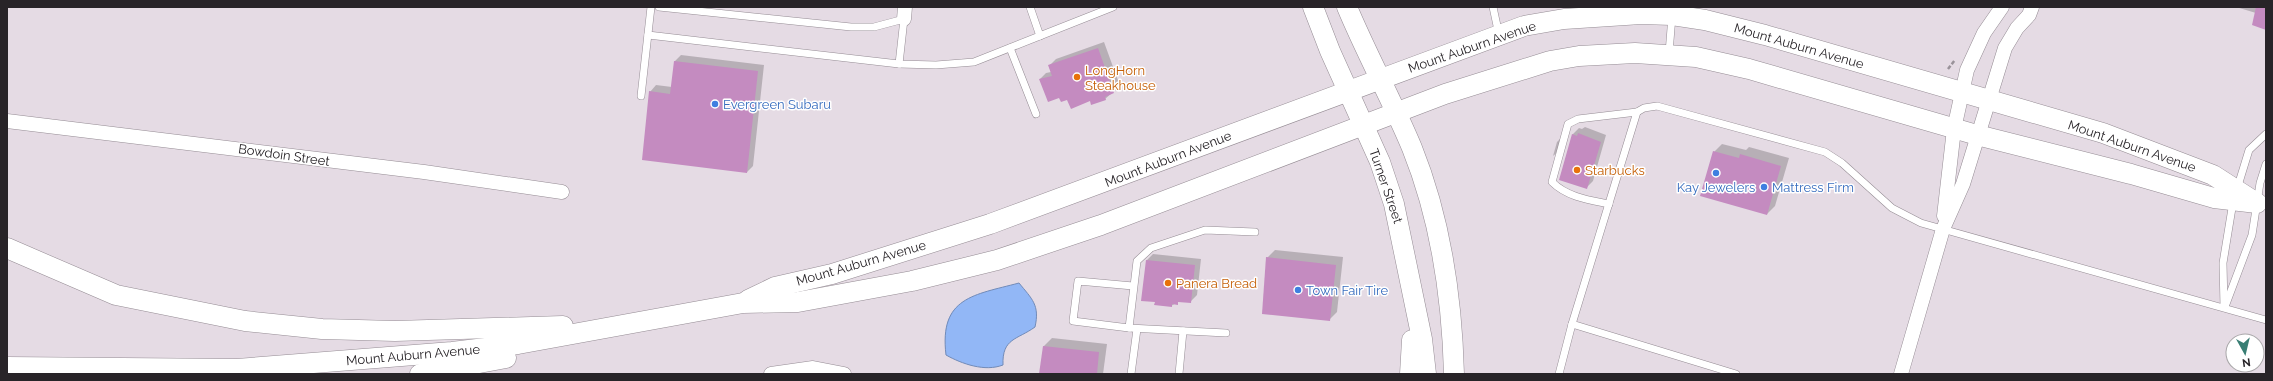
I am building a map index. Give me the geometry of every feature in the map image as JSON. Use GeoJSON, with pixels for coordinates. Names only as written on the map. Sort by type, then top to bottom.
{"type":"FeatureCollection","features":[{"type":"Feature","properties":{"kind":"main road","name":"Turner Street"},"geometry":{"type":"LineString","coordinates":[[1313,7],[1347,90],[1380,162],[1394,204],[1422,340],[1426,374]]}},
{"type":"Feature","properties":{"kind":"main road"},"geometry":{"type":"LineString","coordinates":[[1347,7],[1412,149],[1443,251],[1453,342],[1454,374]]}},
{"type":"Feature","properties":{"kind":"main road","name":"Mount Auburn Avenue"},"geometry":{"type":"LineString","coordinates":[[743,303],[775,286],[847,269],[990,224],[1347,90],[1524,26],[1564,19],[1673,11],[1766,35],[1963,94],[2103,133],[2213,174],[2235,194],[2261,205]]}},
{"type":"Feature","properties":{"kind":"main road","name":"Mount Auburn Avenue"},"geometry":{"type":"LineString","coordinates":[[7,367],[238,369],[356,361],[518,344],[651,321],[743,303],[805,300],[912,281],[996,260],[1101,225],[1446,94],[1550,61],[1580,56],[1635,53],[1696,57],[1749,70],[1977,135],[2130,174],[2214,198],[2235,194]]}},
{"type":"Feature","properties":{"kind":"main road"},"geometry":{"type":"LineString","coordinates":[[1404,247],[1412,343],[1410,374]]}},
{"type":"Feature","properties":{"kind":"main road"},"geometry":{"type":"LineString","coordinates":[[7,248],[116,295],[245,321],[322,329],[396,331],[471,330],[651,321]]}},
{"type":"Feature","properties":{"kind":"main road"},"geometry":{"type":"LineString","coordinates":[[420,374],[514,357],[651,321]]}},
{"type":"Feature","properties":{"kind":"street"},"geometry":{"type":"LineString","coordinates":[[1943,229],[1954,128],[1963,94],[1967,70],[1984,32],[2002,7]]}},
{"type":"Feature","properties":{"kind":"street"},"geometry":{"type":"LineString","coordinates":[[1901,374],[1943,229],[1963,184],[2005,48],[2016,28],[2029,15],[2032,7]]}},
{"type":"Feature","properties":{"kind":"street","name":"Bowdoin Street"},"geometry":{"type":"LineString","coordinates":[[7,121],[424,172],[562,192]]}},
{"type":"Feature","properties":{"kind":"street"},"geometry":{"type":"LineString","coordinates":[[771,374],[812,371],[844,374]]}},
{"type":"Feature","properties":{"kind":"lane"},"geometry":{"type":"LineString","coordinates":[[641,96],[651,7]]}},
{"type":"Feature","properties":{"kind":"lane"},"geometry":{"type":"LineString","coordinates":[[660,7],[874,27],[904,13]]}},
{"type":"Feature","properties":{"kind":"lane"},"geometry":{"type":"LineString","coordinates":[[1030,7],[1040,36]]}},
{"type":"Feature","properties":{"kind":"lane"},"geometry":{"type":"LineString","coordinates":[[648,34],[899,64],[936,65],[974,62],[1113,7]]}},
{"type":"Feature","properties":{"kind":"lane"},"geometry":{"type":"LineString","coordinates":[[1493,7],[1499,35]]}},
{"type":"Feature","properties":{"kind":"lane"},"geometry":{"type":"LineString","coordinates":[[1668,56],[1673,11]]}},
{"type":"Feature","properties":{"kind":"lane"},"geometry":{"type":"LineString","coordinates":[[899,64],[904,13]]}},
{"type":"Feature","properties":{"kind":"lane"},"geometry":{"type":"LineString","coordinates":[[1010,48],[1036,114]]}},
{"type":"Feature","properties":{"kind":"lane"},"geometry":{"type":"LineString","coordinates":[[1609,204],[1580,198],[1559,189],[1552,182],[1568,124],[1578,118],[1637,112],[1644,108],[1657,106],[1825,152],[1842,163],[1892,208],[1921,223],[2266,320]]}},
{"type":"Feature","properties":{"kind":"lane"},"geometry":{"type":"LineString","coordinates":[[1559,374],[1572,324],[1637,112]]}},
{"type":"Feature","properties":{"kind":"lane"},"geometry":{"type":"LineString","coordinates":[[2224,308],[2224,263],[2235,194],[2248,150],[2266,134]]}},
{"type":"Feature","properties":{"kind":"lane"},"geometry":{"type":"LineString","coordinates":[[2224,308],[2252,234],[2261,205],[2266,164]]}},
{"type":"Feature","properties":{"kind":"lane"},"geometry":{"type":"LineString","coordinates":[[1131,374],[1133,286],[1137,261],[1151,248],[1206,230],[1255,232]]}},
{"type":"Feature","properties":{"kind":"lane"},"geometry":{"type":"LineString","coordinates":[[1133,286],[1078,281],[1073,321],[1133,329],[1226,333]]}},
{"type":"Feature","properties":{"kind":"lane"},"geometry":{"type":"LineString","coordinates":[[1572,324],[1736,374]]}},
{"type":"Feature","properties":{"kind":"lane"},"geometry":{"type":"LineString","coordinates":[[1179,374],[1183,331]]}},
{"type":"Feature","properties":{"kind":"water"},"geometry":{"type":"Polygon","coordinates":[[[1019,283],[1031,298],[1036,308],[1035,327],[1008,345],[1003,356],[1003,365],[989,368],[974,366],[946,355],[945,336],[948,321],[954,310],[963,302],[974,296],[1019,283]]]}},
{"type":"Feature","properties":{"kind":"building"},"geometry":{"type":"Polygon","coordinates":[[[2256,7],[2266,7],[2266,30],[2252,25],[2256,7]]]}},
{"type":"Feature","properties":{"kind":"building","name":"LongHorn Steakhouse"},"geometry":{"type":"Polygon","coordinates":[[[1098,48],[1114,93],[1105,97],[1106,100],[1091,105],[1090,101],[1071,109],[1067,100],[1061,102],[1059,98],[1048,102],[1039,79],[1052,76],[1048,65],[1098,48]]]}},
{"type":"Feature","properties":{"kind":"building"},"geometry":{"type":"Polygon","coordinates":[[[674,61],[758,71],[747,173],[642,160],[649,91],[670,94],[674,61]]]}},
{"type":"Feature","properties":{"kind":"building","name":"Starbucks"},"geometry":{"type":"Polygon","coordinates":[[[1578,133],[1601,142],[1587,189],[1559,180],[1572,134],[1577,136],[1578,133]]]}},
{"type":"Feature","properties":{"kind":"building"},"geometry":{"type":"Polygon","coordinates":[[[1713,151],[1739,158],[1740,154],[1781,166],[1767,215],[1700,196],[1713,151]]]}},
{"type":"Feature","properties":{"kind":"building","name":"Town Fair Tire"},"geometry":{"type":"Polygon","coordinates":[[[1266,257],[1336,265],[1330,321],[1262,314],[1266,257]]]}},
{"type":"Feature","properties":{"kind":"building","name":"Panera Bread"},"geometry":{"type":"Polygon","coordinates":[[[1146,260],[1195,265],[1191,303],[1178,302],[1178,305],[1172,304],[1172,307],[1154,305],[1155,302],[1141,301],[1146,260]]]}},
{"type":"Feature","properties":{"kind":"building"},"geometry":{"type":"Polygon","coordinates":[[[1043,346],[1099,352],[1097,374],[1039,374],[1043,346]]]}},
{"type":"Feature","properties":{"kind":"place","name":"LongHorn Steakhouse"},"geometry":{"type":"Point","coordinates":[1077,77]}},
{"type":"Feature","properties":{"kind":"place","name":"Evergreen Subaru"},"geometry":{"type":"Point","coordinates":[715,104]}},
{"type":"Feature","properties":{"kind":"place","name":"Starbucks"},"geometry":{"type":"Point","coordinates":[1577,170]}},
{"type":"Feature","properties":{"kind":"place","name":"Kay Jewelers"},"geometry":{"type":"Point","coordinates":[1716,173]}},
{"type":"Feature","properties":{"kind":"place","name":"Mattress Firm"},"geometry":{"type":"Point","coordinates":[1764,187]}},
{"type":"Feature","properties":{"kind":"place","name":"Panera Bread"},"geometry":{"type":"Point","coordinates":[1168,283]}},
{"type":"Feature","properties":{"kind":"place","name":"Town Fair Tire"},"geometry":{"type":"Point","coordinates":[1298,290]}}]}
